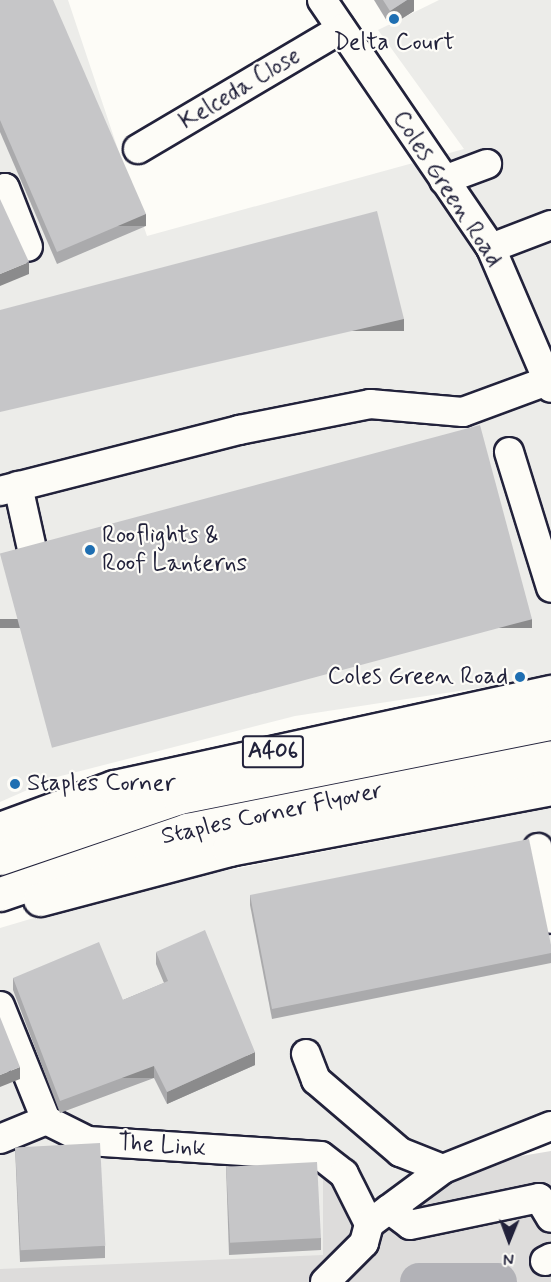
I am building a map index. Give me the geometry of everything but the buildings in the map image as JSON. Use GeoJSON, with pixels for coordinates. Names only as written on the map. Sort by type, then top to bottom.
{"type":"FeatureCollection","features":[{"type":"Feature","properties":{"kind":"highway","name":"A406"},"geometry":{"type":"LineString","coordinates":[[0,829],[114,787],[551,692]]}},
{"type":"Feature","properties":{"kind":"highway","name":"Staples Corner Flyover"},"geometry":{"type":"LineString","coordinates":[[0,858],[121,813],[241,783],[551,723]]}},
{"type":"Feature","properties":{"kind":"highway","name":"Staples Corner Flyover"},"geometry":{"type":"LineString","coordinates":[[0,894],[131,846],[249,816],[551,757]]}},
{"type":"Feature","properties":{"kind":"highway"},"geometry":{"type":"LineString","coordinates":[[0,912],[230,849],[551,788]]}},
{"type":"Feature","properties":{"kind":"street","name":"Coles Green Road"},"geometry":{"type":"LineString","coordinates":[[322,0],[491,248],[549,385]]}},
{"type":"Feature","properties":{"kind":"street","name":"Kelceda Close"},"geometry":{"type":"LineString","coordinates":[[138,149],[341,29]]}},
{"type":"Feature","properties":{"kind":"street"},"geometry":{"type":"LineString","coordinates":[[444,180],[487,164]]}},
{"type":"Feature","properties":{"kind":"street"},"geometry":{"type":"LineString","coordinates":[[2,185],[28,247]]}},
{"type":"Feature","properties":{"kind":"street"},"geometry":{"type":"LineString","coordinates":[[491,248],[551,225]]}},
{"type":"Feature","properties":{"kind":"street"},"geometry":{"type":"LineString","coordinates":[[32,549],[9,488],[239,430],[370,404],[463,412],[549,385]]}},
{"type":"Feature","properties":{"kind":"street"},"geometry":{"type":"LineString","coordinates":[[509,452],[548,570]]}},
{"type":"Feature","properties":{"kind":"street"},"geometry":{"type":"LineString","coordinates":[[538,848],[551,919]]}},
{"type":"Feature","properties":{"kind":"street"},"geometry":{"type":"LineString","coordinates":[[0,1006],[46,1120],[0,1139]]}},
{"type":"Feature","properties":{"kind":"street"},"geometry":{"type":"LineString","coordinates":[[306,1054],[316,1080],[400,1152],[443,1169]]}},
{"type":"Feature","properties":{"kind":"street","name":"The Link"},"geometry":{"type":"LineString","coordinates":[[46,1120],[88,1141],[321,1156],[344,1174],[374,1225]]}},
{"type":"Feature","properties":{"kind":"street"},"geometry":{"type":"LineString","coordinates":[[325,1282],[374,1225],[443,1169],[551,1126]]}},
{"type":"Feature","properties":{"kind":"street"},"geometry":{"type":"LineString","coordinates":[[374,1225],[410,1225],[539,1198],[551,1218]]}},
{"type":"Feature","properties":{"kind":"shaded area"},"geometry":{"type":"Polygon","coordinates":[[[0,0],[68,0],[147,236],[464,149],[378,30],[439,0],[551,0],[551,677],[295,716],[57,777],[0,802],[0,0]]]}},
{"type":"Feature","properties":{"kind":"shaded area"},"geometry":{"type":"Polygon","coordinates":[[[551,808],[551,1141],[404,1208],[358,1257],[0,1270],[0,928],[135,888],[551,808]]]}},
{"type":"Feature","properties":{"kind":"shaded area"},"geometry":{"type":"Polygon","coordinates":[[[551,1151],[551,1282],[0,1282],[0,1269],[323,1255],[323,1175],[344,1186],[358,1256],[405,1210],[491,1161],[551,1151]]]}},
{"type":"Feature","properties":{"kind":"waterway"},"geometry":{"type":"LineString","coordinates":[[419,1282],[498,1282]]}},
{"type":"Feature","properties":{"kind":"place","name":"Delta Court"},"geometry":{"type":"Point","coordinates":[394,19]}},
{"type":"Feature","properties":{"kind":"place","name":"Rooflights & Roof Lanterns"},"geometry":{"type":"Point","coordinates":[90,550]}},
{"type":"Feature","properties":{"kind":"place","name":"Coles Green Road"},"geometry":{"type":"Point","coordinates":[520,677]}},
{"type":"Feature","properties":{"kind":"place","name":"Staples Corner"},"geometry":{"type":"Point","coordinates":[15,784]}}]}
